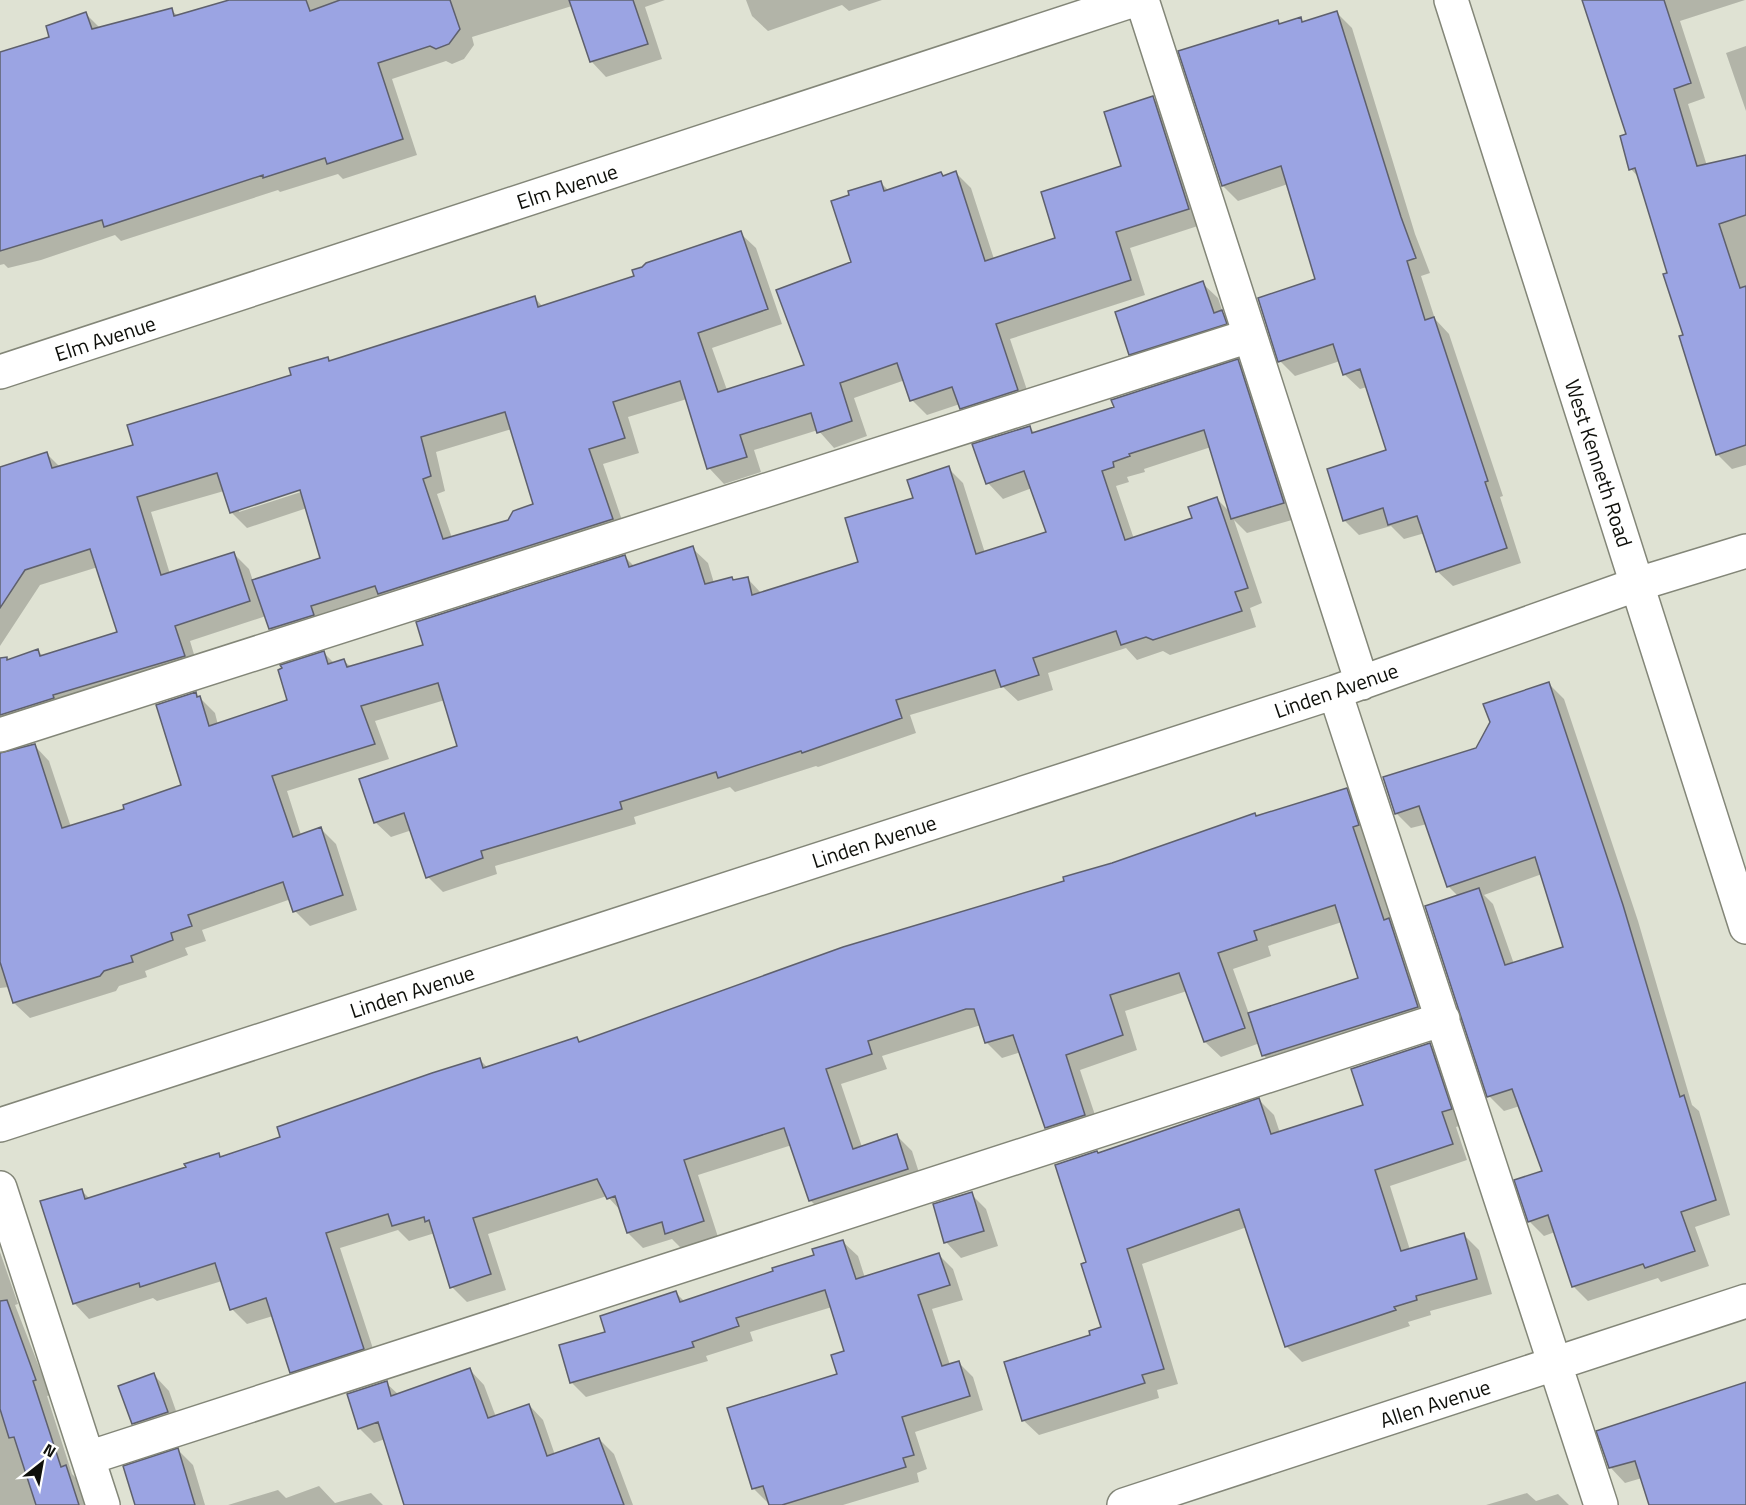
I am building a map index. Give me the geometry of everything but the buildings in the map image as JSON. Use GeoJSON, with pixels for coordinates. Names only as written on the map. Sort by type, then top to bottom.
{"type":"FeatureCollection","features":[{"type":"Feature","properties":{"kind":"street","name":"West Kenneth Road"},"geometry":{"type":"LineString","coordinates":[[1451,0],[1746,927]]}},
{"type":"Feature","properties":{"kind":"street"},"geometry":{"type":"LineString","coordinates":[[1128,1],[1249,336],[1443,1019],[1601,1505]]}},
{"type":"Feature","properties":{"kind":"street","name":"Elm Avenue"},"geometry":{"type":"LineString","coordinates":[[0,372],[1128,1]]}},
{"type":"Feature","properties":{"kind":"street"},"geometry":{"type":"LineString","coordinates":[[0,735],[1249,336]]}},
{"type":"Feature","properties":{"kind":"street","name":"Linden Avenue"},"geometry":{"type":"LineString","coordinates":[[0,1125],[1349,687],[1638,584],[1746,550]]}},
{"type":"Feature","properties":{"kind":"street"},"geometry":{"type":"LineString","coordinates":[[88,1458],[1443,1019]]}},
{"type":"Feature","properties":{"kind":"street"},"geometry":{"type":"LineString","coordinates":[[0,1188],[103,1505]]}},
{"type":"Feature","properties":{"kind":"street","name":"Allen Avenue"},"geometry":{"type":"LineString","coordinates":[[1124,1505],[1746,1301]]}}]}
